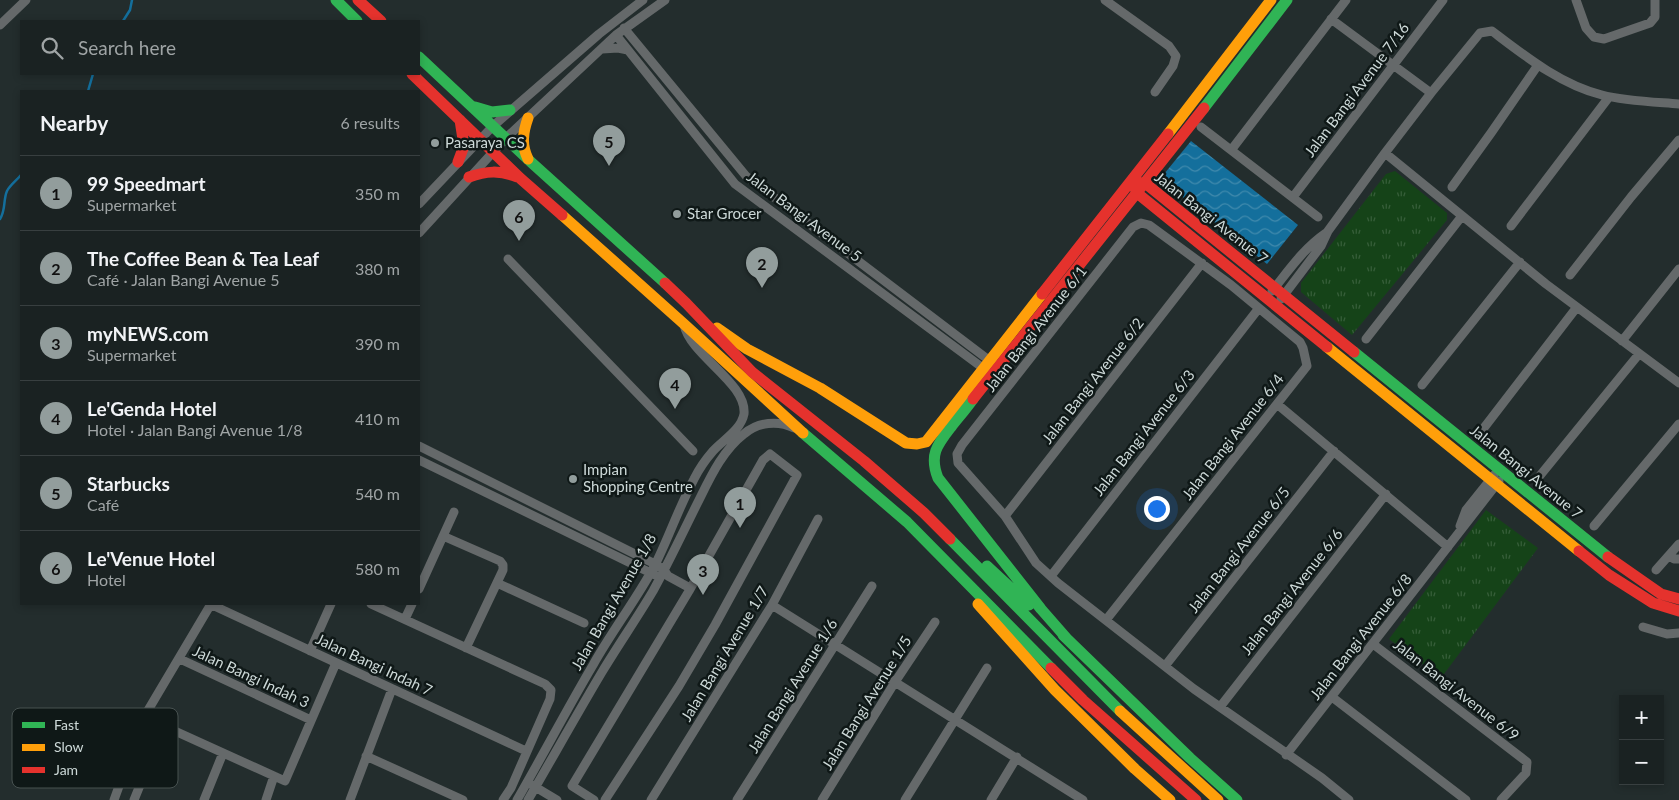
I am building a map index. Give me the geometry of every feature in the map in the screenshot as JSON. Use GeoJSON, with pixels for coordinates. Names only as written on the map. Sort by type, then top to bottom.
{"type":"FeatureCollection","features":[{"type":"Feature","properties":{"kind":"main road"},"geometry":{"type":"LineString","coordinates":[[336,0],[356,20]]}},
{"type":"Feature","properties":{"kind":"main road"},"geometry":{"type":"LineString","coordinates":[[358,0],[379,20]]}},
{"type":"Feature","properties":{"kind":"main road"},"geometry":{"type":"LineString","coordinates":[[1069,641],[1025,589],[943,485],[935,471],[933,458],[935,449],[991,368],[1271,0]]}},
{"type":"Feature","properties":{"kind":"main road"},"geometry":{"type":"LineString","coordinates":[[420,58],[686,303],[729,338],[820,388],[906,443],[917,444],[926,442],[991,368],[1145,183],[1287,0]]}},
{"type":"Feature","properties":{"kind":"main road"},"geometry":{"type":"LineString","coordinates":[[413,75],[521,179],[684,324],[801,432],[907,522],[1083,700],[1196,800]]}},
{"type":"Feature","properties":{"kind":"main road"},"geometry":{"type":"LineString","coordinates":[[468,104],[492,112],[510,110]]}},
{"type":"Feature","properties":{"kind":"main road"},"geometry":{"type":"LineString","coordinates":[[528,118],[523,145],[525,154],[532,163]]}},
{"type":"Feature","properties":{"kind":"main road"},"geometry":{"type":"LineString","coordinates":[[458,162],[464,146],[460,120]]}},
{"type":"Feature","properties":{"kind":"main road"},"geometry":{"type":"LineString","coordinates":[[469,177],[495,171],[510,174],[521,179]]}},
{"type":"Feature","properties":{"kind":"main road","name":"Jalan Bangi Avenue 7"},"geometry":{"type":"LineString","coordinates":[[1132,182],[1145,183],[1616,566],[1662,594],[1679,599]]}},
{"type":"Feature","properties":{"kind":"main road","name":"Jalan Bangi Avenue 7"},"geometry":{"type":"LineString","coordinates":[[1132,182],[1137,192],[1609,575],[1652,603],[1679,611]]}},
{"type":"Feature","properties":{"kind":"main road"},"geometry":{"type":"LineString","coordinates":[[686,303],[726,348],[752,372],[864,461],[1000,578],[1237,800]]}},
{"type":"Feature","properties":{"kind":"main road"},"geometry":{"type":"LineString","coordinates":[[924,513],[1120,711],[1218,800]]}},
{"type":"Feature","properties":{"kind":"main road"},"geometry":{"type":"LineString","coordinates":[[907,522],[1036,671],[1111,746],[1170,800]]}},
{"type":"Feature","properties":{"kind":"main road"},"geometry":{"type":"LineString","coordinates":[[1573,546],[1581,537]]}},
{"type":"Feature","properties":{"kind":"street"},"geometry":{"type":"LineString","coordinates":[[0,25],[26,0]]}},
{"type":"Feature","properties":{"kind":"street"},"geometry":{"type":"LineString","coordinates":[[420,203],[480,138],[510,110],[642,0]]}},
{"type":"Feature","properties":{"kind":"street"},"geometry":{"type":"LineString","coordinates":[[599,34],[619,30],[665,0]]}},
{"type":"Feature","properties":{"kind":"street"},"geometry":{"type":"LineString","coordinates":[[1105,0],[1170,46],[1176,56],[1174,66],[1155,92]]}},
{"type":"Feature","properties":{"kind":"street"},"geometry":{"type":"LineString","coordinates":[[1232,149],[1346,0]]}},
{"type":"Feature","properties":{"kind":"street","name":"Jalan Bangi Avenue 7/16"},"geometry":{"type":"LineString","coordinates":[[1293,197],[1443,0]]}},
{"type":"Feature","properties":{"kind":"street"},"geometry":{"type":"LineString","coordinates":[[1576,0],[1586,28],[1594,36],[1604,39],[1650,23],[1655,17],[1655,0]]}},
{"type":"Feature","properties":{"kind":"street"},"geometry":{"type":"LineString","coordinates":[[420,232],[493,151],[602,49],[619,30],[630,10]]}},
{"type":"Feature","properties":{"kind":"street"},"geometry":{"type":"LineString","coordinates":[[634,40],[638,19]]}},
{"type":"Feature","properties":{"kind":"street"},"geometry":{"type":"LineString","coordinates":[[1331,19],[1431,93]]}},
{"type":"Feature","properties":{"kind":"street","name":"Jalan Bangi Avenue 5"},"geometry":{"type":"LineString","coordinates":[[619,30],[634,40],[746,176],[991,368]]}},
{"type":"Feature","properties":{"kind":"street","name":"Jalan Bangi Avenue 5"},"geometry":{"type":"LineString","coordinates":[[619,30],[628,50],[736,184],[991,368]]}},
{"type":"Feature","properties":{"kind":"street"},"geometry":{"type":"LineString","coordinates":[[1276,305],[1321,246],[1328,232],[1385,153],[1480,34],[1492,32],[1538,65],[1576,86],[1609,96],[1679,104]]}},
{"type":"Feature","properties":{"kind":"street"},"geometry":{"type":"LineString","coordinates":[[602,49],[618,48],[628,50]]}},
{"type":"Feature","properties":{"kind":"street"},"geometry":{"type":"LineString","coordinates":[[1452,187],[1538,65]]}},
{"type":"Feature","properties":{"kind":"street"},"geometry":{"type":"LineString","coordinates":[[1511,226],[1609,96]]}},
{"type":"Feature","properties":{"kind":"street"},"geometry":{"type":"LineString","coordinates":[[1201,127],[1318,217]]}},
{"type":"Feature","properties":{"kind":"street"},"geometry":{"type":"LineString","coordinates":[[1570,275],[1631,197],[1679,140]]}},
{"type":"Feature","properties":{"kind":"street"},"geometry":{"type":"LineString","coordinates":[[1385,153],[1577,307],[1679,383]]}},
{"type":"Feature","properties":{"kind":"street"},"geometry":{"type":"LineString","coordinates":[[1366,339],[1462,216]]}},
{"type":"Feature","properties":{"kind":"street","name":"Jalan Bangi Avenue 6/1"},"geometry":{"type":"LineString","coordinates":[[1005,516],[958,463],[957,454],[962,445],[1133,227],[1140,223],[1148,225],[1202,263]]}},
{"type":"Feature","properties":{"kind":"street"},"geometry":{"type":"LineString","coordinates":[[1266,298],[1296,260],[1315,241],[1328,232]]}},
{"type":"Feature","properties":{"kind":"street"},"geometry":{"type":"LineString","coordinates":[[508,259],[693,451]]}},
{"type":"Feature","properties":{"kind":"street"},"geometry":{"type":"LineString","coordinates":[[1422,385],[1520,262]]}},
{"type":"Feature","properties":{"kind":"street"},"geometry":{"type":"LineString","coordinates":[[1202,263],[1259,308]]}},
{"type":"Feature","properties":{"kind":"street","name":"Jalan Bangi Avenue 6/2"},"geometry":{"type":"LineString","coordinates":[[1005,516],[1202,263]]}},
{"type":"Feature","properties":{"kind":"street"},"geometry":{"type":"LineString","coordinates":[[1622,340],[1679,269]]}},
{"type":"Feature","properties":{"kind":"street"},"geometry":{"type":"LineString","coordinates":[[1480,433],[1577,307]]}},
{"type":"Feature","properties":{"kind":"street","name":"Jalan Bangi Avenue 6/4"},"geometry":{"type":"LineString","coordinates":[[1106,620],[1307,366],[1300,342],[1259,308]]}},
{"type":"Feature","properties":{"kind":"street","name":"Jalan Bangi Avenue 6/3"},"geometry":{"type":"LineString","coordinates":[[1051,576],[1259,308]]}},
{"type":"Feature","properties":{"kind":"street","name":"Jalan Bangi Avenue 1/8"},"geometry":{"type":"LineString","coordinates":[[528,800],[531,784],[593,664],[665,546],[694,479],[713,451],[734,432],[744,414],[739,395],[693,344],[684,324]]}},
{"type":"Feature","properties":{"kind":"street"},"geometry":{"type":"LineString","coordinates":[[1538,478],[1639,354]]}},
{"type":"Feature","properties":{"kind":"street"},"geometry":{"type":"LineString","coordinates":[[1277,404],[1448,547]]}},
{"type":"Feature","properties":{"kind":"street","name":"Jalan Bangi Avenue 1/8"},"geometry":{"type":"LineString","coordinates":[[517,800],[531,784],[664,574],[707,483],[731,446],[754,427],[765,424],[784,424],[801,432]]}},
{"type":"Feature","properties":{"kind":"street"},"geometry":{"type":"LineString","coordinates":[[1594,526],[1679,424]]}},
{"type":"Feature","properties":{"kind":"street"},"geometry":{"type":"LineString","coordinates":[[420,446],[655,564],[664,574],[690,588]]}},
{"type":"Feature","properties":{"kind":"street","name":"Jalan Bangi Avenue 6/5"},"geometry":{"type":"LineString","coordinates":[[1165,666],[1334,451]]}},
{"type":"Feature","properties":{"kind":"street"},"geometry":{"type":"LineString","coordinates":[[594,800],[572,786],[690,588],[763,460],[770,454],[797,475],[679,686],[605,800]]}},
{"type":"Feature","properties":{"kind":"street"},"geometry":{"type":"LineString","coordinates":[[420,460],[650,573],[664,574]]}},
{"type":"Feature","properties":{"kind":"street","name":"Jalan Bangi Avenue 6/8"},"geometry":{"type":"LineString","coordinates":[[1286,755],[1457,536],[1501,472]]}},
{"type":"Feature","properties":{"kind":"street","name":"Jalan Bangi Avenue 6/6"},"geometry":{"type":"LineString","coordinates":[[1220,707],[1386,494]]}},
{"type":"Feature","properties":{"kind":"street"},"geometry":{"type":"LineString","coordinates":[[420,587],[454,512]]}},
{"type":"Feature","properties":{"kind":"street"},"geometry":{"type":"LineString","coordinates":[[1005,516],[1036,563],[1051,576],[1165,666],[1286,755],[1322,778],[1349,800]]}},
{"type":"Feature","properties":{"kind":"street","name":"Jalan Bangi Avenue 1/7"},"geometry":{"type":"LineString","coordinates":[[651,800],[772,605],[818,519]]}},
{"type":"Feature","properties":{"kind":"street"},"geometry":{"type":"LineString","coordinates":[[443,536],[500,561],[503,566],[503,570],[466,648]]}},
{"type":"Feature","properties":{"kind":"street"},"geometry":{"type":"LineString","coordinates":[[1656,570],[1679,544]]}},
{"type":"Feature","properties":{"kind":"street"},"geometry":{"type":"LineString","coordinates":[[1669,556],[1679,559]]}},
{"type":"Feature","properties":{"kind":"street"},"geometry":{"type":"LineString","coordinates":[[497,583],[584,623]]}},
{"type":"Feature","properties":{"kind":"street","name":"Jalan Bangi Avenue 1/6"},"geometry":{"type":"LineString","coordinates":[[736,800],[872,586]]}},
{"type":"Feature","properties":{"kind":"street"},"geometry":{"type":"LineString","coordinates":[[150,708],[180,659],[209,605]]}},
{"type":"Feature","properties":{"kind":"street","name":"Jalan Bangi Indah 7"},"geometry":{"type":"LineString","coordinates":[[212,605],[526,751]]}},
{"type":"Feature","properties":{"kind":"street"},"geometry":{"type":"LineString","coordinates":[[310,651],[331,605]]}},
{"type":"Feature","properties":{"kind":"street"},"geometry":{"type":"LineString","coordinates":[[373,605],[545,684],[551,690],[550,699],[511,788],[503,800]]}},
{"type":"Feature","properties":{"kind":"street"},"geometry":{"type":"LineString","coordinates":[[405,619],[412,605]]}},
{"type":"Feature","properties":{"kind":"street"},"geometry":{"type":"LineString","coordinates":[[772,605],[1083,800]]}},
{"type":"Feature","properties":{"kind":"street","name":"Jalan Bangi Avenue 1/5"},"geometry":{"type":"LineString","coordinates":[[822,800],[895,682],[935,622]]}},
{"type":"Feature","properties":{"kind":"street"},"geometry":{"type":"LineString","coordinates":[[1643,627],[1667,634],[1679,633]]}},
{"type":"Feature","properties":{"kind":"street","name":"Jalan Bangi Avenue 6/9"},"geometry":{"type":"LineString","coordinates":[[1373,644],[1527,762],[1526,773],[1501,800]]}},
{"type":"Feature","properties":{"kind":"street","name":"Jalan Bangi Indah 3"},"geometry":{"type":"LineString","coordinates":[[180,659],[311,720]]}},
{"type":"Feature","properties":{"kind":"street"},"geometry":{"type":"LineString","coordinates":[[178,732],[285,781],[336,663]]}},
{"type":"Feature","properties":{"kind":"street"},"geometry":{"type":"LineString","coordinates":[[905,800],[987,668]]}},
{"type":"Feature","properties":{"kind":"street"},"geometry":{"type":"LineString","coordinates":[[350,800],[392,689]]}},
{"type":"Feature","properties":{"kind":"street"},"geometry":{"type":"LineString","coordinates":[[1332,697],[1466,800]]}},
{"type":"Feature","properties":{"kind":"street"},"geometry":{"type":"LineString","coordinates":[[204,800],[223,753]]}},
{"type":"Feature","properties":{"kind":"street"},"geometry":{"type":"LineString","coordinates":[[366,756],[463,800]]}},
{"type":"Feature","properties":{"kind":"street"},"geometry":{"type":"LineString","coordinates":[[991,800],[1017,757]]}},
{"type":"Feature","properties":{"kind":"street"},"geometry":{"type":"LineString","coordinates":[[266,800],[274,776]]}},
{"type":"Feature","properties":{"kind":"street"},"geometry":{"type":"LineString","coordinates":[[531,784],[557,800]]}},
{"type":"Feature","properties":{"kind":"street"},"geometry":{"type":"LineString","coordinates":[[114,800],[118,788]]}},
{"type":"Feature","properties":{"kind":"street"},"geometry":{"type":"LineString","coordinates":[[134,800],[139,788]]}},
{"type":"Feature","properties":{"kind":"green space"},"geometry":{"type":"Polygon","coordinates":[[[1395,171],[1447,213],[1447,220],[1352,335],[1301,292],[1301,283],[1386,174],[1395,171]]]}},
{"type":"Feature","properties":{"kind":"green space"},"geometry":{"type":"Polygon","coordinates":[[[1486,510],[1538,548],[1441,678],[1389,639],[1486,510]]]}},
{"type":"Feature","properties":{"kind":"water"},"geometry":{"type":"Polygon","coordinates":[[[1191,141],[1298,225],[1267,264],[1160,179],[1191,141]]]}},
{"type":"Feature","properties":{"kind":"waterway"},"geometry":{"type":"LineString","coordinates":[[124,20],[130,10],[132,0]]}},
{"type":"Feature","properties":{"kind":"waterway"},"geometry":{"type":"LineString","coordinates":[[88,90],[93,75]]}},
{"type":"Feature","properties":{"kind":"waterway"},"geometry":{"type":"LineString","coordinates":[[0,219],[7,191],[20,176]]}},
{"type":"Feature","properties":{"kind":"traffic: fast"},"geometry":{"type":"LineString","coordinates":[[336,0],[356,20]]}},
{"type":"Feature","properties":{"kind":"traffic: fast"},"geometry":{"type":"LineString","coordinates":[[1204,108],[1287,0]]}},
{"type":"Feature","properties":{"kind":"traffic: fast"},"geometry":{"type":"LineString","coordinates":[[420,58],[532,163],[665,283]]}},
{"type":"Feature","properties":{"kind":"traffic: fast"},"geometry":{"type":"LineString","coordinates":[[475,107],[492,112],[510,110]]}},
{"type":"Feature","properties":{"kind":"traffic: fast"},"geometry":{"type":"LineString","coordinates":[[1354,352],[1608,557]]}},
{"type":"Feature","properties":{"kind":"traffic: fast"},"geometry":{"type":"LineString","coordinates":[[973,399],[938,445],[934,457],[938,478],[1041,609],[1069,641]]}},
{"type":"Feature","properties":{"kind":"traffic: fast"},"geometry":{"type":"LineString","coordinates":[[803,433],[907,522],[1051,668]]}},
{"type":"Feature","properties":{"kind":"traffic: fast"},"geometry":{"type":"LineString","coordinates":[[950,539],[1120,711]]}},
{"type":"Feature","properties":{"kind":"traffic: fast"},"geometry":{"type":"LineString","coordinates":[[987,566],[1029,605]]}},
{"type":"Feature","properties":{"kind":"traffic: fast"},"geometry":{"type":"LineString","coordinates":[[1063,635],[1190,758],[1237,800]]}},
{"type":"Feature","properties":{"kind":"traffic: slow"},"geometry":{"type":"LineString","coordinates":[[1168,134],[1271,0]]}},
{"type":"Feature","properties":{"kind":"traffic: slow"},"geometry":{"type":"LineString","coordinates":[[528,118],[524,138],[524,149],[528,159]]}},
{"type":"Feature","properties":{"kind":"traffic: slow"},"geometry":{"type":"LineString","coordinates":[[562,215],[803,433]]}},
{"type":"Feature","properties":{"kind":"traffic: slow"},"geometry":{"type":"LineString","coordinates":[[717,328],[747,349],[820,388],[906,443],[917,444],[926,442],[1042,294]]}},
{"type":"Feature","properties":{"kind":"traffic: slow"},"geometry":{"type":"LineString","coordinates":[[1327,347],[1579,551]]}},
{"type":"Feature","properties":{"kind":"traffic: slow"},"geometry":{"type":"LineString","coordinates":[[978,604],[1055,690],[1135,769],[1170,800]]}},
{"type":"Feature","properties":{"kind":"traffic: slow"},"geometry":{"type":"LineString","coordinates":[[1120,711],[1218,800]]}},
{"type":"Feature","properties":{"kind":"traffic: jam"},"geometry":{"type":"LineString","coordinates":[[358,0],[380,20]]}},
{"type":"Feature","properties":{"kind":"traffic: jam"},"geometry":{"type":"LineString","coordinates":[[413,75],[521,179],[562,215]]}},
{"type":"Feature","properties":{"kind":"traffic: jam"},"geometry":{"type":"LineString","coordinates":[[973,399],[1204,108]]}},
{"type":"Feature","properties":{"kind":"traffic: jam"},"geometry":{"type":"LineString","coordinates":[[458,162],[464,146],[460,120]]}},
{"type":"Feature","properties":{"kind":"traffic: jam"},"geometry":{"type":"LineString","coordinates":[[1042,294],[1168,134]]}},
{"type":"Feature","properties":{"kind":"traffic: jam"},"geometry":{"type":"LineString","coordinates":[[469,177],[493,172],[517,177]]}},
{"type":"Feature","properties":{"kind":"traffic: jam"},"geometry":{"type":"LineString","coordinates":[[1136,182],[1145,183],[1354,352]]}},
{"type":"Feature","properties":{"kind":"traffic: jam"},"geometry":{"type":"LineString","coordinates":[[1134,186],[1137,193],[1327,347]]}},
{"type":"Feature","properties":{"kind":"traffic: jam"},"geometry":{"type":"LineString","coordinates":[[665,283],[752,372],[864,461],[924,513],[950,539]]}},
{"type":"Feature","properties":{"kind":"traffic: jam"},"geometry":{"type":"LineString","coordinates":[[1579,551],[1609,575],[1653,603],[1679,611]]}},
{"type":"Feature","properties":{"kind":"traffic: jam"},"geometry":{"type":"LineString","coordinates":[[1608,557],[1661,594],[1679,599]]}},
{"type":"Feature","properties":{"kind":"traffic: jam"},"geometry":{"type":"LineString","coordinates":[[1051,668],[1083,700],[1196,800]]}},
{"type":"Feature","properties":{"kind":"place","name":"Pasaraya CS"},"geometry":{"type":"Point","coordinates":[435,143]}},
{"type":"Feature","properties":{"kind":"place","name":"Starbucks"},"geometry":{"type":"Point","coordinates":[609,166]}},
{"type":"Feature","properties":{"kind":"place","name":"Star Grocer"},"geometry":{"type":"Point","coordinates":[677,214]}},
{"type":"Feature","properties":{"kind":"place","name":"Le'Venue Hotel"},"geometry":{"type":"Point","coordinates":[519,241]}},
{"type":"Feature","properties":{"kind":"place","name":"The Coffee Bean & Tea Leaf"},"geometry":{"type":"Point","coordinates":[762,288]}},
{"type":"Feature","properties":{"kind":"place","name":"Le'Genda Hotel"},"geometry":{"type":"Point","coordinates":[675,409]}},
{"type":"Feature","properties":{"kind":"place","name":"Impian Shopping Centre"},"geometry":{"type":"Point","coordinates":[573,479]}},
{"type":"Feature","properties":{"kind":"place","name":"99 Speedmart"},"geometry":{"type":"Point","coordinates":[740,528]}},
{"type":"Feature","properties":{"kind":"place","name":"myNEWS.com"},"geometry":{"type":"Point","coordinates":[703,595]}}]}
